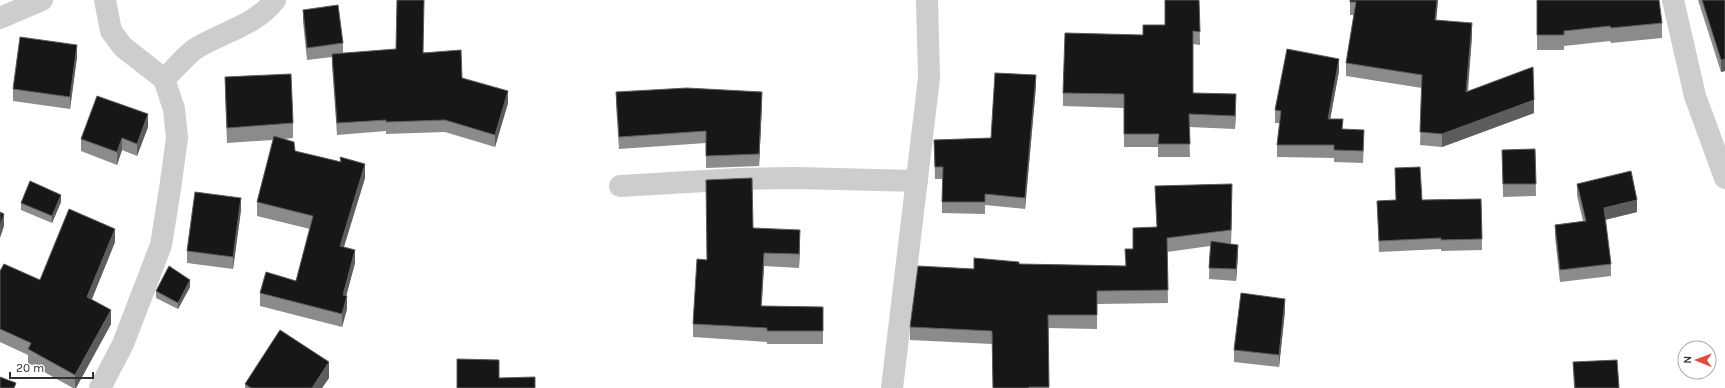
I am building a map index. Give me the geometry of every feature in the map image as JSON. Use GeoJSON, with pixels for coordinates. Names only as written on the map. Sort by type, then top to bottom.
{"type":"FeatureCollection","features":[{"type":"Feature","properties":{"kind":"street"},"geometry":{"type":"LineString","coordinates":[[0,18],[42,0]]}},
{"type":"Feature","properties":{"kind":"street"},"geometry":{"type":"LineString","coordinates":[[100,388],[123,344],[161,245],[177,138],[174,109],[164,79],[124,46],[111,31],[105,0]]}},
{"type":"Feature","properties":{"kind":"street"},"geometry":{"type":"LineString","coordinates":[[164,79],[194,50],[251,22],[268,9],[275,0]]}},
{"type":"Feature","properties":{"kind":"street"},"geometry":{"type":"LineString","coordinates":[[892,388],[929,78],[927,0]]}},
{"type":"Feature","properties":{"kind":"street"},"geometry":{"type":"LineString","coordinates":[[1673,0],[1695,96],[1725,178]]}},
{"type":"Feature","properties":{"kind":"street"},"geometry":{"type":"LineString","coordinates":[[620,186],[739,179],[796,178],[917,181]]}},
{"type":"Feature","properties":{"kind":"building"},"geometry":{"type":"Polygon","coordinates":[[[397,0],[424,0],[423,53],[461,50],[462,78],[508,91],[495,135],[445,120],[386,122],[386,120],[337,123],[332,54],[396,49],[397,0]]]}},
{"type":"Feature","properties":{"kind":"building"},"geometry":{"type":"Polygon","coordinates":[[[1165,0],[1199,0],[1200,32],[1193,31],[1193,93],[1236,94],[1235,116],[1189,114],[1190,144],[1158,144],[1159,134],[1124,134],[1124,94],[1063,93],[1065,33],[1143,35],[1143,25],[1165,25],[1165,0]]]}},
{"type":"Feature","properties":{"kind":"building"},"geometry":{"type":"Polygon","coordinates":[[[1350,0],[1437,0],[1435,20],[1472,23],[1466,92],[1533,67],[1534,100],[1442,134],[1420,132],[1422,75],[1346,63],[1356,2],[1350,2],[1350,0]]]}},
{"type":"Feature","properties":{"kind":"building"},"geometry":{"type":"Polygon","coordinates":[[[1537,0],[1659,0],[1662,23],[1611,28],[1610,26],[1564,31],[1564,35],[1537,35],[1537,0]]]}},
{"type":"Feature","properties":{"kind":"building"},"geometry":{"type":"Polygon","coordinates":[[[1702,0],[1725,0],[1725,59],[1721,60],[1702,0]]]}},
{"type":"Feature","properties":{"kind":"building"},"geometry":{"type":"Polygon","coordinates":[[[338,5],[343,43],[307,48],[303,10],[338,5]]]}},
{"type":"Feature","properties":{"kind":"building"},"geometry":{"type":"Polygon","coordinates":[[[20,37],[77,45],[70,97],[13,89],[20,37]]]}},
{"type":"Feature","properties":{"kind":"building"},"geometry":{"type":"Polygon","coordinates":[[[1287,49],[1339,59],[1328,119],[1343,119],[1342,129],[1364,130],[1363,151],[1334,150],[1334,145],[1277,145],[1281,111],[1275,110],[1287,49]]]}},
{"type":"Feature","properties":{"kind":"building"},"geometry":{"type":"Polygon","coordinates":[[[995,73],[1036,75],[1025,198],[985,194],[985,202],[942,202],[943,167],[935,167],[934,140],[991,138],[995,73]]]}},
{"type":"Feature","properties":{"kind":"building"},"geometry":{"type":"Polygon","coordinates":[[[291,74],[293,123],[227,128],[225,77],[291,74]]]}},
{"type":"Feature","properties":{"kind":"building"},"geometry":{"type":"Polygon","coordinates":[[[687,88],[762,92],[759,154],[706,156],[706,131],[619,137],[616,92],[687,88]]]}},
{"type":"Feature","properties":{"kind":"building"},"geometry":{"type":"Polygon","coordinates":[[[97,96],[148,114],[137,144],[122,138],[117,152],[81,139],[97,96]]]}},
{"type":"Feature","properties":{"kind":"building"},"geometry":{"type":"Polygon","coordinates":[[[274,136],[294,142],[295,151],[341,162],[340,157],[365,164],[340,246],[355,250],[343,295],[347,296],[342,314],[260,293],[266,272],[296,281],[313,216],[257,202],[274,136]]]}},
{"type":"Feature","properties":{"kind":"building"},"geometry":{"type":"Polygon","coordinates":[[[1535,149],[1536,184],[1503,184],[1502,150],[1535,149]]]}},
{"type":"Feature","properties":{"kind":"building"},"geometry":{"type":"Polygon","coordinates":[[[1420,167],[1422,200],[1481,199],[1482,239],[1441,240],[1441,238],[1379,241],[1377,201],[1396,200],[1395,168],[1420,167]]]}},
{"type":"Feature","properties":{"kind":"building"},"geometry":{"type":"Polygon","coordinates":[[[1631,171],[1637,200],[1604,208],[1611,264],[1560,270],[1555,225],[1586,221],[1577,184],[1631,171]]]}},
{"type":"Feature","properties":{"kind":"building"},"geometry":{"type":"Polygon","coordinates":[[[752,178],[753,228],[800,230],[799,254],[764,253],[761,306],[823,307],[823,331],[767,331],[767,328],[693,324],[697,259],[707,260],[706,180],[752,178]]]}},
{"type":"Feature","properties":{"kind":"building"},"geometry":{"type":"Polygon","coordinates":[[[30,181],[61,195],[52,216],[21,203],[30,181]]]}},
{"type":"Feature","properties":{"kind":"building"},"geometry":{"type":"Polygon","coordinates":[[[1232,184],[1231,230],[1167,238],[1168,290],[1097,291],[1097,315],[1048,315],[1049,387],[993,388],[992,331],[910,327],[918,266],[974,269],[974,258],[1019,262],[1019,264],[1126,266],[1125,249],[1133,249],[1133,228],[1157,227],[1155,186],[1232,184]]]}},
{"type":"Feature","properties":{"kind":"building"},"geometry":{"type":"Polygon","coordinates":[[[195,192],[241,198],[233,257],[187,251],[195,192]]]}},
{"type":"Feature","properties":{"kind":"building"},"geometry":{"type":"Polygon","coordinates":[[[69,209],[115,229],[87,297],[111,310],[75,375],[28,349],[31,343],[0,329],[0,271],[4,264],[40,280],[69,209]]]}},
{"type":"Feature","properties":{"kind":"building"},"geometry":{"type":"Polygon","coordinates":[[[0,212],[4,214],[0,226],[0,212]]]}},
{"type":"Feature","properties":{"kind":"building"},"geometry":{"type":"Polygon","coordinates":[[[1211,241],[1238,245],[1236,269],[1209,268],[1211,241]]]}},
{"type":"Feature","properties":{"kind":"building"},"geometry":{"type":"Polygon","coordinates":[[[169,266],[190,280],[178,303],[156,291],[169,266]]]}},
{"type":"Feature","properties":{"kind":"building"},"geometry":{"type":"Polygon","coordinates":[[[1241,293],[1285,299],[1279,355],[1234,350],[1241,293]]]}},
{"type":"Feature","properties":{"kind":"building"},"geometry":{"type":"Polygon","coordinates":[[[280,330],[329,362],[312,388],[251,388],[245,384],[280,330]]]}},
{"type":"Feature","properties":{"kind":"building"},"geometry":{"type":"Polygon","coordinates":[[[457,359],[499,360],[499,378],[535,377],[535,388],[457,388],[457,359]]]}},
{"type":"Feature","properties":{"kind":"building"},"geometry":{"type":"Polygon","coordinates":[[[1617,360],[1619,388],[1575,388],[1573,362],[1617,360]]]}},
{"type":"Feature","properties":{"kind":"building"},"geometry":{"type":"Polygon","coordinates":[[[0,377],[16,383],[14,388],[0,388],[0,377]]]}}]}
